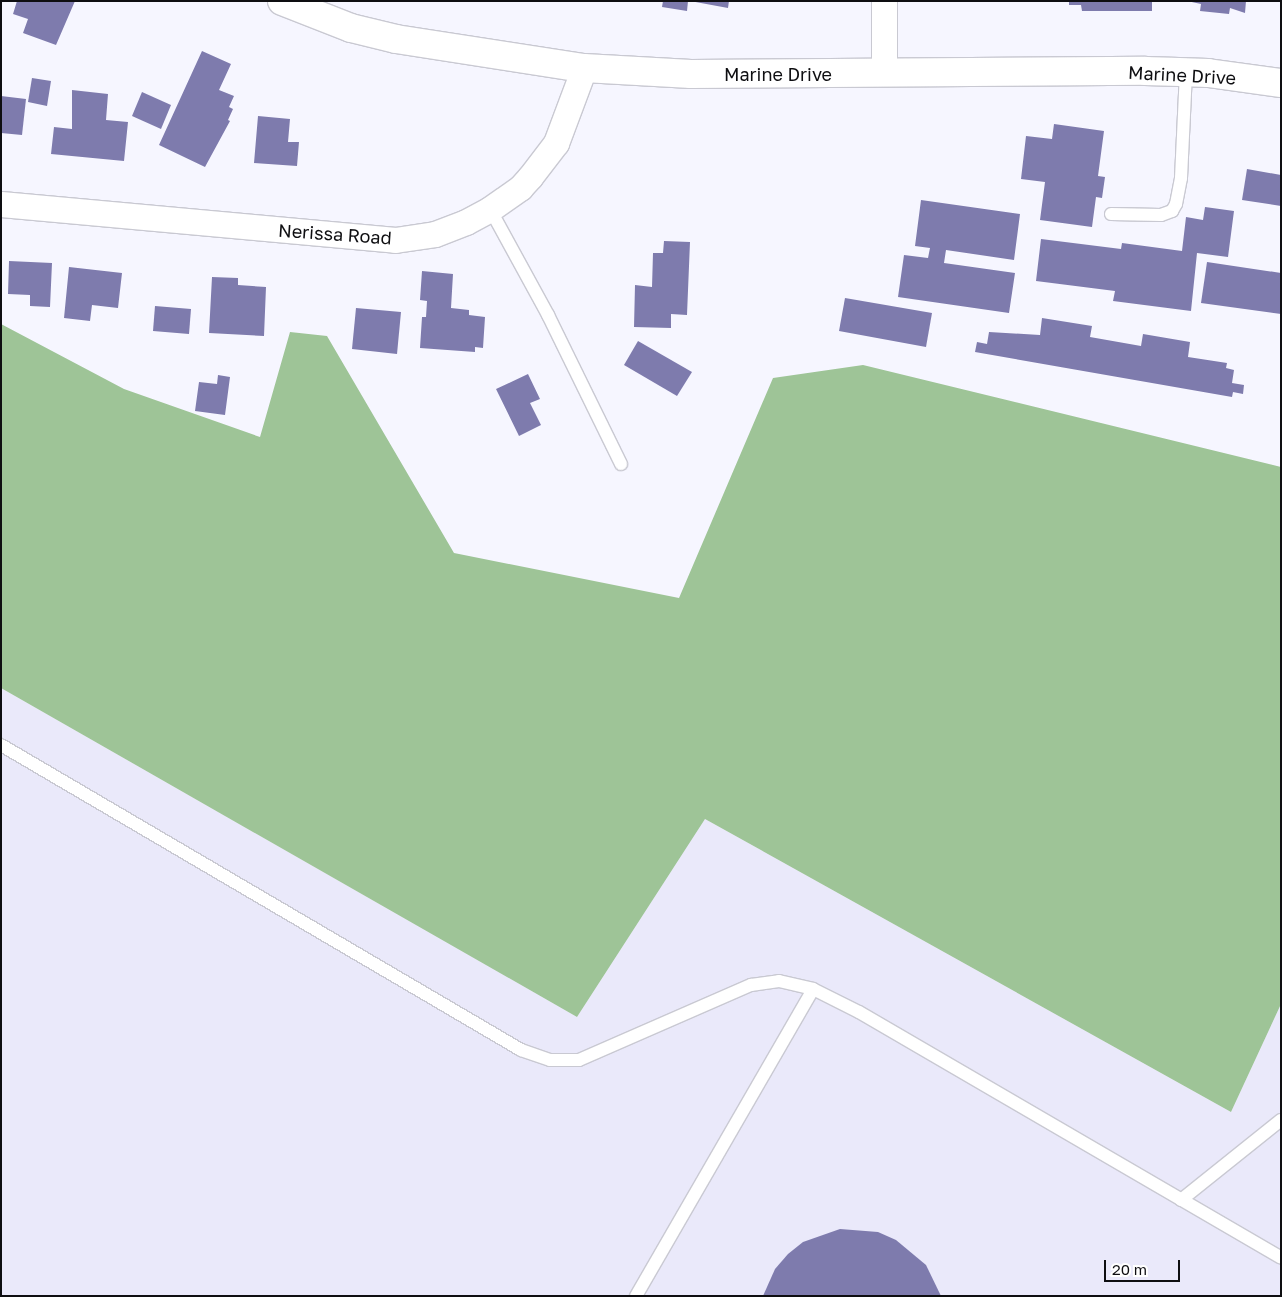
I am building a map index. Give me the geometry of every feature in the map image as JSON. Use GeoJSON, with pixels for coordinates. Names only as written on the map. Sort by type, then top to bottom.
{"type":"FeatureCollection","features":[{"type":"Feature","properties":{"kind":"street","name":"Marine Drive"},"geometry":{"type":"LineString","coordinates":[[282,1],[351,28],[396,39],[584,68],[691,74],[1186,72],[1281,83]]}},
{"type":"Feature","properties":{"kind":"street"},"geometry":{"type":"LineString","coordinates":[[884,1],[884,74]]}},
{"type":"Feature","properties":{"kind":"street","name":"Nerissa Road"},"geometry":{"type":"LineString","coordinates":[[1,204],[395,240],[435,234],[466,222],[490,209],[520,188],[556,143],[584,68]]}},
{"type":"Feature","properties":{"kind":"lane"},"geometry":{"type":"LineString","coordinates":[[1111,214],[1161,215],[1172,211],[1176,204],[1181,178],[1186,72]]}},
{"type":"Feature","properties":{"kind":"lane"},"geometry":{"type":"LineString","coordinates":[[490,209],[548,315],[621,464]]}},
{"type":"Feature","properties":{"kind":"lane"},"geometry":{"type":"LineString","coordinates":[[1,745],[521,1050],[550,1060],[579,1060],[751,985],[779,981],[813,989],[859,1012],[1281,1258]]}},
{"type":"Feature","properties":{"kind":"lane"},"geometry":{"type":"LineString","coordinates":[[636,1296],[813,989]]}},
{"type":"Feature","properties":{"kind":"lane"},"geometry":{"type":"LineString","coordinates":[[1181,1200],[1281,1120]]}},
{"type":"Feature","properties":{"kind":"shaded area"},"geometry":{"type":"Polygon","coordinates":[[[1,688],[577,1017],[705,819],[1231,1112],[1281,1004],[1281,1296],[1,1296],[1,688]]]}},
{"type":"Feature","properties":{"kind":"green space"},"geometry":{"type":"Polygon","coordinates":[[[1,324],[124,389],[260,437],[290,332],[327,336],[454,553],[679,598],[773,378],[863,365],[1281,467],[1281,1004],[1231,1112],[705,819],[577,1017],[1,688],[1,324]]]}},
{"type":"Feature","properties":{"kind":"building"},"geometry":{"type":"Polygon","coordinates":[[[17,1],[75,1],[56,45],[23,33],[28,19],[13,14],[17,1]]]}},
{"type":"Feature","properties":{"kind":"building"},"geometry":{"type":"Polygon","coordinates":[[[663,1],[688,1],[687,11],[662,7],[663,1]]]}},
{"type":"Feature","properties":{"kind":"building"},"geometry":{"type":"Polygon","coordinates":[[[690,1],[729,1],[728,8],[690,1]]]}},
{"type":"Feature","properties":{"kind":"building"},"geometry":{"type":"Polygon","coordinates":[[[1069,1],[1152,1],[1152,11],[1082,11],[1081,5],[1069,5],[1069,1]]]}},
{"type":"Feature","properties":{"kind":"building"},"geometry":{"type":"Polygon","coordinates":[[[1187,1],[1246,1],[1245,13],[1230,8],[1229,14],[1200,11],[1201,4],[1187,1]]]}},
{"type":"Feature","properties":{"kind":"building"},"geometry":{"type":"Polygon","coordinates":[[[202,51],[231,64],[219,90],[234,96],[229,107],[233,109],[228,120],[230,121],[205,167],[159,145],[202,51]]]}},
{"type":"Feature","properties":{"kind":"building"},"geometry":{"type":"Polygon","coordinates":[[[32,78],[51,81],[47,106],[28,102],[32,78]]]}},
{"type":"Feature","properties":{"kind":"building"},"geometry":{"type":"Polygon","coordinates":[[[72,90],[108,94],[106,120],[128,122],[124,161],[51,154],[54,127],[72,129],[72,90]]]}},
{"type":"Feature","properties":{"kind":"building"},"geometry":{"type":"Polygon","coordinates":[[[142,92],[171,105],[161,129],[132,116],[142,92]]]}},
{"type":"Feature","properties":{"kind":"building"},"geometry":{"type":"Polygon","coordinates":[[[1,96],[26,99],[22,135],[1,133],[1,96]]]}},
{"type":"Feature","properties":{"kind":"building"},"geometry":{"type":"Polygon","coordinates":[[[258,116],[290,119],[288,142],[299,142],[297,166],[254,163],[258,116]]]}},
{"type":"Feature","properties":{"kind":"building"},"geometry":{"type":"Polygon","coordinates":[[[1054,124],[1104,131],[1098,176],[1105,177],[1102,198],[1096,197],[1092,227],[1040,220],[1045,182],[1021,179],[1026,136],[1052,139],[1054,124]]]}},
{"type":"Feature","properties":{"kind":"building"},"geometry":{"type":"Polygon","coordinates":[[[1247,169],[1281,175],[1281,206],[1242,200],[1247,169]]]}},
{"type":"Feature","properties":{"kind":"building"},"geometry":{"type":"Polygon","coordinates":[[[921,200],[1020,214],[1014,260],[946,250],[944,263],[1015,273],[1009,313],[898,297],[904,255],[928,258],[930,248],[915,246],[921,200]]]}},
{"type":"Feature","properties":{"kind":"building"},"geometry":{"type":"Polygon","coordinates":[[[1205,207],[1234,211],[1228,257],[1197,253],[1191,311],[1113,301],[1115,291],[1036,281],[1041,239],[1121,249],[1122,243],[1182,251],[1186,217],[1203,220],[1205,207]]]}},
{"type":"Feature","properties":{"kind":"building"},"geometry":{"type":"Polygon","coordinates":[[[664,241],[690,242],[687,315],[671,314],[671,328],[634,327],[635,285],[652,287],[653,253],[663,253],[664,241]]]}},
{"type":"Feature","properties":{"kind":"building"},"geometry":{"type":"Polygon","coordinates":[[[9,261],[52,263],[50,307],[30,306],[30,295],[8,294],[9,261]]]}},
{"type":"Feature","properties":{"kind":"building"},"geometry":{"type":"Polygon","coordinates":[[[1207,262],[1281,273],[1281,314],[1201,303],[1207,262]]]}},
{"type":"Feature","properties":{"kind":"building"},"geometry":{"type":"Polygon","coordinates":[[[69,267],[122,273],[118,308],[92,305],[90,321],[64,318],[69,267]]]}},
{"type":"Feature","properties":{"kind":"building"},"geometry":{"type":"Polygon","coordinates":[[[422,271],[453,274],[451,308],[469,310],[469,315],[485,317],[483,348],[475,347],[475,352],[420,348],[422,317],[426,317],[427,301],[420,300],[422,271]]]}},
{"type":"Feature","properties":{"kind":"building"},"geometry":{"type":"Polygon","coordinates":[[[212,277],[238,278],[238,285],[266,287],[264,336],[209,333],[212,277]]]}},
{"type":"Feature","properties":{"kind":"building"},"geometry":{"type":"Polygon","coordinates":[[[845,298],[932,313],[926,347],[839,331],[845,298]]]}},
{"type":"Feature","properties":{"kind":"building"},"geometry":{"type":"Polygon","coordinates":[[[155,306],[191,309],[189,334],[153,331],[155,306]]]}},
{"type":"Feature","properties":{"kind":"building"},"geometry":{"type":"Polygon","coordinates":[[[356,308],[401,312],[397,354],[352,349],[356,308]]]}},
{"type":"Feature","properties":{"kind":"building"},"geometry":{"type":"Polygon","coordinates":[[[1042,318],[1092,326],[1090,337],[1141,346],[1143,334],[1190,342],[1188,357],[1227,363],[1226,368],[1234,370],[1232,383],[1244,385],[1243,394],[1233,392],[1232,397],[975,352],[977,342],[987,344],[989,332],[1040,335],[1042,318]]]}},
{"type":"Feature","properties":{"kind":"building"},"geometry":{"type":"Polygon","coordinates":[[[638,341],[692,372],[677,396],[624,365],[638,341]]]}},
{"type":"Feature","properties":{"kind":"building"},"geometry":{"type":"Polygon","coordinates":[[[528,374],[540,399],[530,403],[541,425],[519,436],[496,389],[528,374]]]}},
{"type":"Feature","properties":{"kind":"building"},"geometry":{"type":"Polygon","coordinates":[[[218,375],[230,377],[225,415],[195,411],[199,382],[217,384],[218,375]]]}},
{"type":"Feature","properties":{"kind":"building"},"geometry":{"type":"Polygon","coordinates":[[[840,1229],[878,1232],[896,1240],[926,1265],[941,1296],[763,1296],[775,1269],[788,1254],[803,1242],[840,1229]]]}}]}
